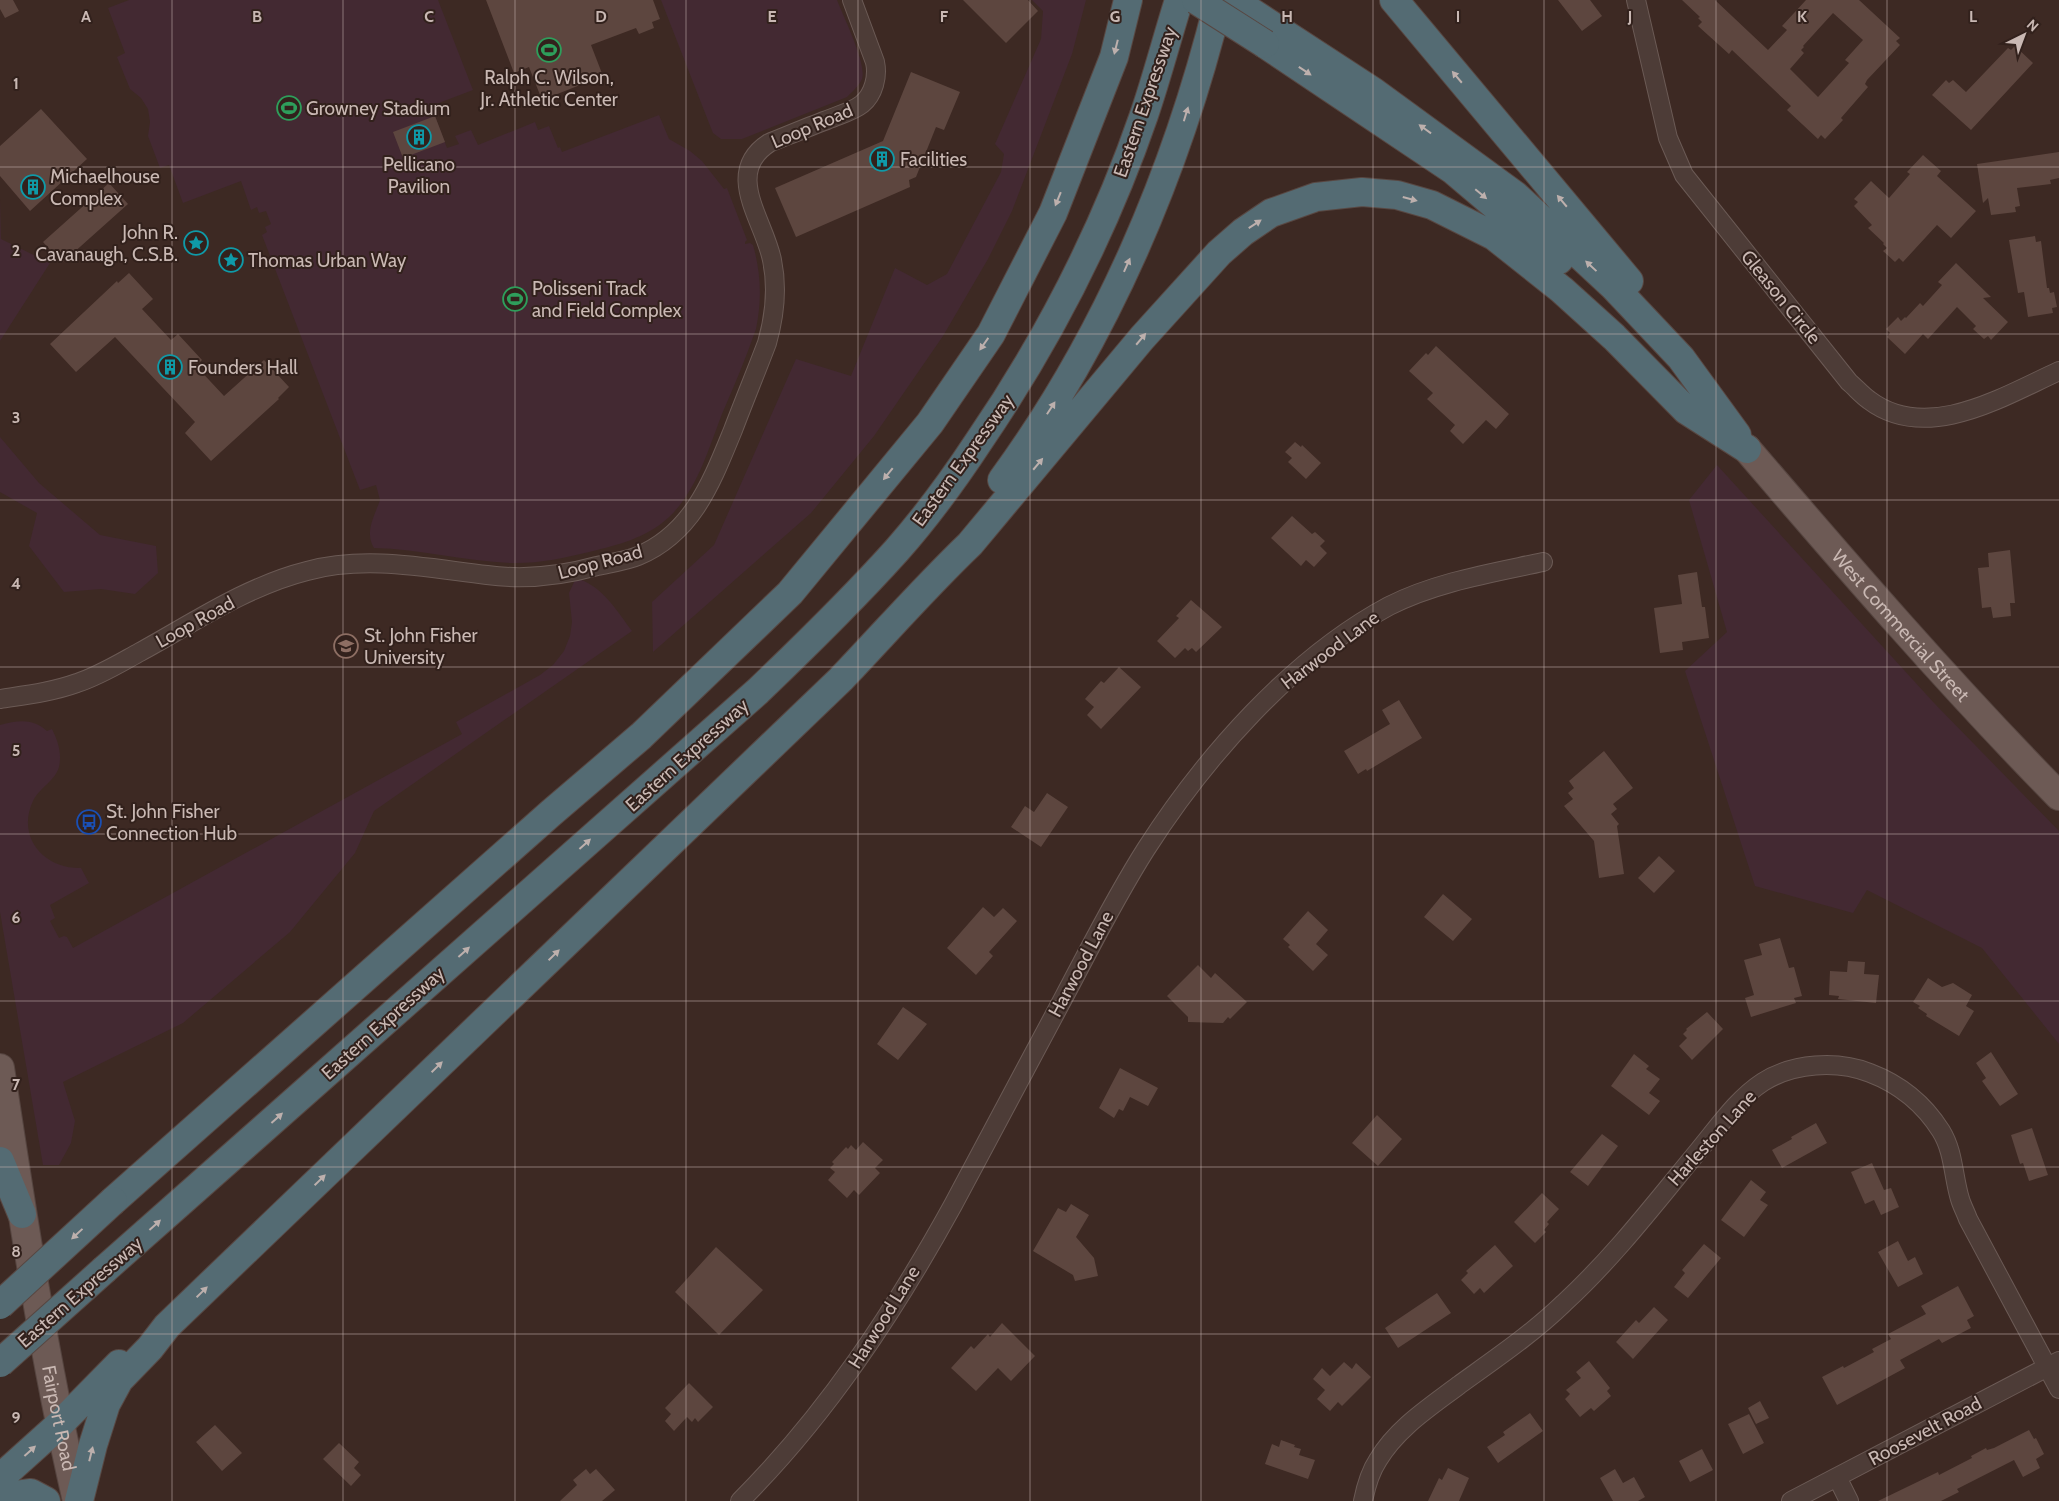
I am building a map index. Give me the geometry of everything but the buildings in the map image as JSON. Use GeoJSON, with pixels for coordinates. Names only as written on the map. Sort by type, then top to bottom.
{"type":"FeatureCollection","features":[{"type":"Feature","properties":{"kind":"highway"},"geometry":{"type":"LineString","coordinates":[[0,1305],[113,1201],[550,813],[641,736],[790,593],[930,423],[991,334],[1053,212],[1114,57],[1128,0]]}},
{"type":"Feature","properties":{"kind":"highway","name":"Eastern Expressway"},"geometry":{"type":"LineString","coordinates":[[0,1363],[758,691],[834,618],[898,548],[953,479],[996,417],[1056,318],[1121,177],[1145,114],[1179,0]]}},
{"type":"Feature","properties":{"kind":"highway"},"geometry":{"type":"LineString","coordinates":[[1196,0],[1267,33]]}},
{"type":"Feature","properties":{"kind":"highway"},"geometry":{"type":"LineString","coordinates":[[934,578],[1024,451],[1057,400],[1087,347],[1132,254],[1164,178],[1211,34],[1219,0]]}},
{"type":"Feature","properties":{"kind":"highway"},"geometry":{"type":"LineString","coordinates":[[1233,0],[1267,33],[1460,176],[1563,263],[1626,326],[1683,388],[1747,449]]}},
{"type":"Feature","properties":{"kind":"highway"},"geometry":{"type":"LineString","coordinates":[[1394,0],[1714,382],[1747,449]]}},
{"type":"Feature","properties":{"kind":"highway"},"geometry":{"type":"LineString","coordinates":[[78,1501],[92,1445],[106,1404],[119,1380],[150,1348],[167,1326],[840,679],[890,628],[934,578],[970,544],[1142,338],[1219,253],[1243,232],[1271,213],[1316,197],[1362,192],[1397,195],[1432,205],[1494,236],[1569,296],[1614,337],[1686,410],[1747,449]]}},
{"type":"Feature","properties":{"kind":"highway"},"geometry":{"type":"LineString","coordinates":[[0,1161],[22,1214]]}},
{"type":"Feature","properties":{"kind":"highway"},"geometry":{"type":"LineString","coordinates":[[0,1478],[59,1425],[95,1386],[144,1341],[167,1326]]}},
{"type":"Feature","properties":{"kind":"highway"},"geometry":{"type":"LineString","coordinates":[[0,1497],[31,1494],[46,1501]]}},
{"type":"Feature","properties":{"kind":"main road","name":"West Commercial Street"},"geometry":{"type":"LineString","coordinates":[[1747,449],[1822,537],[1966,698],[2059,796]]}},
{"type":"Feature","properties":{"kind":"main road","name":"Fairport Road"},"geometry":{"type":"LineString","coordinates":[[0,1068],[22,1214],[59,1425],[78,1501]]}},
{"type":"Feature","properties":{"kind":"street","name":"Loop Road"},"geometry":{"type":"LineString","coordinates":[[0,700],[47,692],[78,683],[106,671],[256,589],[308,570],[341,565],[392,563],[489,576],[526,577],[557,575],[637,556],[668,538],[686,522],[702,500],[710,484],[767,343],[772,326],[776,301],[772,258],[746,182],[752,159],[759,150],[769,143],[850,111],[862,104],[871,94],[875,83],[877,71],[875,62],[852,0]]}},
{"type":"Feature","properties":{"kind":"street","name":"Gleason Circle"},"geometry":{"type":"LineString","coordinates":[[1636,0],[1668,138],[1684,175],[1849,382],[1870,401],[1890,411],[1911,417],[1933,418],[1977,408],[2059,371]]}},
{"type":"Feature","properties":{"kind":"street","name":"Harwood Lane"},"geometry":{"type":"LineString","coordinates":[[740,1501],[777,1462],[841,1385],[872,1339],[952,1206],[1108,913],[1145,850],[1178,801],[1210,762],[1283,683],[1357,625],[1391,605],[1429,590],[1543,562]]}},
{"type":"Feature","properties":{"kind":"street","name":"Harleston Lane"},"geometry":{"type":"LineString","coordinates":[[1363,1501],[1371,1472],[1378,1459],[1399,1433],[1425,1410],[1529,1335],[1565,1302],[1603,1264],[1734,1107],[1763,1083],[1791,1070],[1830,1065],[1864,1070],[1898,1086],[1930,1115],[1948,1145],[1953,1160],[1960,1198],[1968,1219],[2053,1364],[2059,1389]]}},
{"type":"Feature","properties":{"kind":"street","name":"Roosevelt Road"},"geometry":{"type":"LineString","coordinates":[[1791,1501],[2053,1364]]}},
{"type":"Feature","properties":{"kind":"street"},"geometry":{"type":"LineString","coordinates":[[1837,1477],[1849,1501]]}},
{"type":"Feature","properties":{"kind":"shaded area"},"geometry":{"type":"Polygon","coordinates":[[[129,0],[438,0],[473,90],[431,106],[447,148],[459,144],[455,136],[471,130],[478,145],[535,122],[538,130],[549,126],[558,148],[560,147],[562,152],[659,115],[669,139],[690,151],[702,161],[724,189],[727,188],[747,240],[745,244],[750,243],[753,245],[760,287],[756,329],[701,469],[687,495],[668,518],[641,536],[621,543],[540,562],[493,562],[408,550],[374,548],[371,542],[370,530],[380,500],[376,485],[360,490],[262,235],[267,232],[265,227],[271,224],[266,211],[259,213],[257,207],[251,210],[241,181],[183,203],[169,165],[160,168],[148,136],[150,122],[148,109],[141,98],[130,89],[117,57],[125,53],[108,8],[129,0]]]}},
{"type":"Feature","properties":{"kind":"shaded area"},"geometry":{"type":"Polygon","coordinates":[[[661,0],[837,0],[858,52],[863,72],[862,79],[847,97],[742,139],[721,139],[713,133],[661,0]]]}},
{"type":"Feature","properties":{"kind":"shaded area"},"geometry":{"type":"Polygon","coordinates":[[[1032,0],[1086,0],[1072,54],[1012,211],[988,259],[943,336],[874,436],[811,513],[653,652],[652,602],[714,545],[796,359],[851,376],[895,268],[927,285],[947,274],[1001,172],[1004,154],[995,144],[1041,39],[1043,11],[1032,0]]]}},
{"type":"Feature","properties":{"kind":"shaded area"},"geometry":{"type":"Polygon","coordinates":[[[0,199],[1,239],[50,263],[0,341],[0,199]]]}},
{"type":"Feature","properties":{"kind":"shaded area"},"geometry":{"type":"Polygon","coordinates":[[[0,437],[39,483],[100,535],[156,546],[158,573],[135,594],[101,589],[64,592],[29,546],[37,513],[0,492],[0,437]]]}},
{"type":"Feature","properties":{"kind":"shaded area"},"geometry":{"type":"Polygon","coordinates":[[[1717,465],[1935,704],[2059,831],[2059,1044],[1982,948],[1867,890],[1853,913],[1755,886],[1685,671],[1727,632],[1689,500],[1717,465]]]}},
{"type":"Feature","properties":{"kind":"shaded area"},"geometry":{"type":"Polygon","coordinates":[[[579,579],[603,594],[632,631],[374,811],[355,853],[290,932],[183,1023],[63,1082],[75,1121],[71,1143],[59,1165],[43,1165],[0,912],[0,725],[19,721],[31,722],[47,731],[52,729],[58,743],[60,752],[59,767],[33,801],[28,827],[31,838],[45,857],[68,867],[81,868],[89,883],[50,905],[55,918],[50,921],[59,938],[67,937],[73,948],[462,734],[456,722],[540,675],[553,665],[564,651],[570,636],[572,622],[569,593],[575,580],[579,579]]]}},
{"type":"Feature","properties":{"kind":"place","name":"Ralph C. Wilson, Jr. Athletic Center"},"geometry":{"type":"Point","coordinates":[549,50]}},
{"type":"Feature","properties":{"kind":"place","name":"Growney Stadium"},"geometry":{"type":"Point","coordinates":[289,108]}},
{"type":"Feature","properties":{"kind":"place","name":"Pellicano Pavilion"},"geometry":{"type":"Point","coordinates":[419,137]}},
{"type":"Feature","properties":{"kind":"place","name":"Facilities"},"geometry":{"type":"Point","coordinates":[882,159]}},
{"type":"Feature","properties":{"kind":"place","name":"Michaelhouse Complex"},"geometry":{"type":"Point","coordinates":[33,187]}},
{"type":"Feature","properties":{"kind":"place","name":"John R. Cavanaugh, C.S.B."},"geometry":{"type":"Point","coordinates":[196,243]}},
{"type":"Feature","properties":{"kind":"place","name":"Thomas Urban Way"},"geometry":{"type":"Point","coordinates":[231,260]}},
{"type":"Feature","properties":{"kind":"place","name":"Polisseni Track and Field Complex"},"geometry":{"type":"Point","coordinates":[515,299]}},
{"type":"Feature","properties":{"kind":"place","name":"Founders Hall"},"geometry":{"type":"Point","coordinates":[170,367]}},
{"type":"Feature","properties":{"kind":"place","name":"St. John Fisher University"},"geometry":{"type":"Point","coordinates":[346,646]}},
{"type":"Feature","properties":{"kind":"place","name":"St. John Fisher Connection Hub"},"geometry":{"type":"Point","coordinates":[89,822]}}]}
